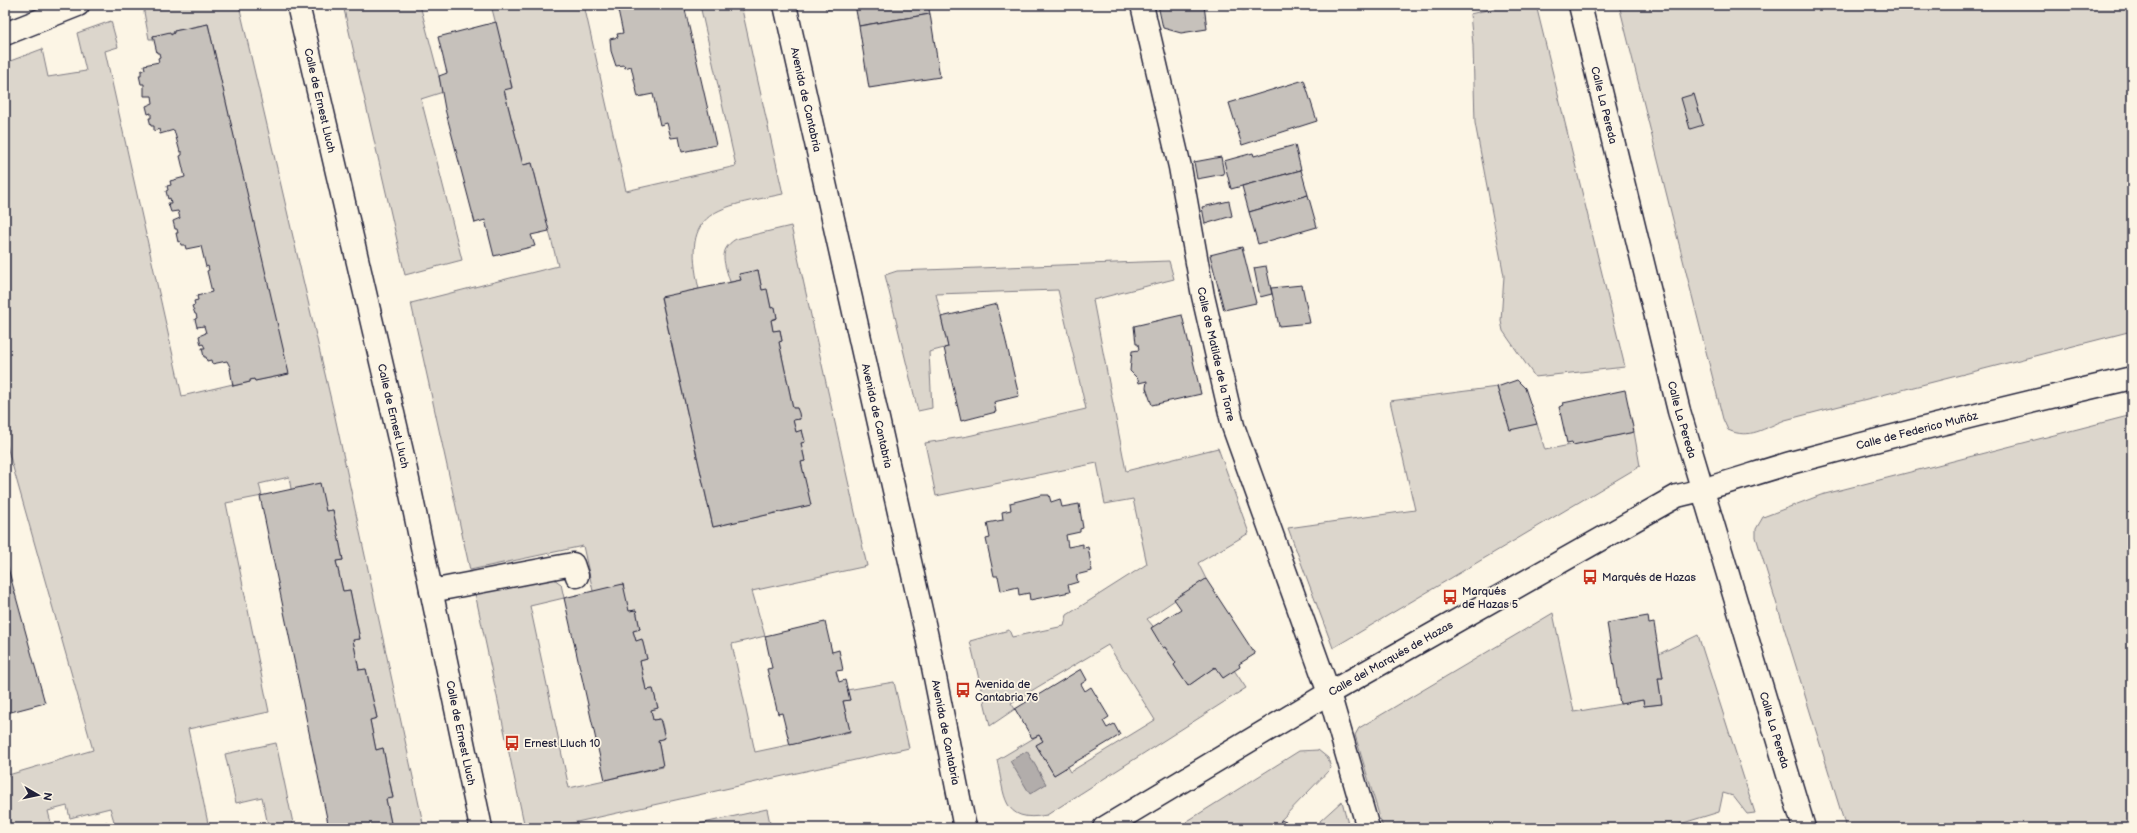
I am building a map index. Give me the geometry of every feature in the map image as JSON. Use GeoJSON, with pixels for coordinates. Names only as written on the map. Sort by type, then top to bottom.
{"type":"FeatureCollection","features":[{"type":"Feature","properties":{"kind":"street"},"geometry":{"type":"LineString","coordinates":[[5,34],[78,5]]}},
{"type":"Feature","properties":{"kind":"street","name":"Calle de Ernest Lluch"},"geometry":{"type":"LineString","coordinates":[[298,5],[403,456],[482,828]]}},
{"type":"Feature","properties":{"kind":"street","name":"Avenida de Cantabria"},"geometry":{"type":"LineString","coordinates":[[785,5],[927,637],[965,828]]}},
{"type":"Feature","properties":{"kind":"street","name":"Calle de Matilde de la Torre"},"geometry":{"type":"LineString","coordinates":[[1142,5],[1180,168],[1203,296],[1233,426],[1328,694],[1368,828]]}},
{"type":"Feature","properties":{"kind":"street","name":"Calle La Pereda"},"geometry":{"type":"LineString","coordinates":[[1580,5],[1678,411],[1704,490],[1721,555],[1804,828]]}},
{"type":"Feature","properties":{"kind":"street","name":"Calle de Federico Muñóz"},"geometry":{"type":"LineString","coordinates":[[1704,490],[1794,462],[1976,415],[2132,378]]}},
{"type":"Feature","properties":{"kind":"street","name":"Calle del Marqués de Hazas"},"geometry":{"type":"LineString","coordinates":[[1104,828],[1328,694],[1677,496],[1704,490]]}},
{"type":"Feature","properties":{"kind":"street"},"geometry":{"type":"LineString","coordinates":[[431,591],[573,564],[576,576]]}},
{"type":"Feature","properties":{"kind":"shaded area"},"geometry":{"type":"Polygon","coordinates":[[[146,5],[239,5],[335,417],[424,828],[392,828],[386,799],[393,797],[383,748],[376,750],[370,720],[377,718],[366,669],[359,670],[353,640],[360,639],[350,590],[343,591],[336,561],[343,560],[333,510],[326,511],[291,489],[289,477],[259,484],[262,496],[226,503],[269,712],[188,729],[209,828],[116,828],[110,808],[70,818],[67,806],[48,811],[51,823],[29,828],[5,828],[5,776],[93,750],[5,439],[5,63],[42,49],[48,77],[86,71],[77,33],[111,21],[118,47],[105,51],[182,396],[233,384],[233,386],[250,382],[250,380],[254,379],[255,381],[288,374],[208,24],[174,31],[174,33],[153,36],[153,39],[149,39],[144,12],[146,5]]]}},
{"type":"Feature","properties":{"kind":"shaded area"},"geometry":{"type":"Polygon","coordinates":[[[343,5],[420,5],[443,92],[421,99],[462,260],[405,275],[343,5]]]}},
{"type":"Feature","properties":{"kind":"shaded area"},"geometry":{"type":"Polygon","coordinates":[[[491,5],[584,5],[626,191],[736,166],[700,5],[741,5],[783,194],[740,203],[723,209],[710,216],[700,227],[695,242],[694,262],[699,289],[661,298],[713,527],[810,505],[801,462],[805,461],[801,443],[805,441],[802,431],[796,432],[793,420],[800,419],[797,408],[793,408],[779,342],[782,341],[780,330],[773,331],[771,320],[777,318],[775,308],[771,308],[767,290],[762,290],[758,270],[741,280],[730,282],[724,258],[726,248],[736,239],[791,226],[867,566],[752,591],[765,636],[732,644],[755,752],[850,732],[843,701],[850,700],[847,690],[894,682],[909,748],[550,828],[525,828],[475,593],[547,579],[554,579],[561,584],[564,598],[530,606],[569,788],[663,767],[658,740],[665,738],[661,719],[653,720],[651,710],[658,708],[653,689],[646,690],[640,661],[647,659],[642,640],[636,641],[633,631],[640,629],[636,610],[629,611],[593,591],[583,546],[470,570],[411,303],[558,266],[532,163],[523,165],[504,90],[512,87],[491,5]]]}},
{"type":"Feature","properties":{"kind":"shaded area"},"geometry":{"type":"Polygon","coordinates":[[[825,5],[851,5],[826,10],[825,5]]]}},
{"type":"Feature","properties":{"kind":"shaded area"},"geometry":{"type":"Polygon","coordinates":[[[1508,5],[1536,5],[1625,367],[1535,377],[1503,331],[1501,321],[1504,276],[1475,123],[1473,45],[1470,14],[1508,5]]]}},
{"type":"Feature","properties":{"kind":"shaded area"},"geometry":{"type":"Polygon","coordinates":[[[1619,5],[2132,5],[2132,331],[1785,420],[1757,432],[1743,434],[1728,430],[1723,419],[1619,5]]]}},
{"type":"Feature","properties":{"kind":"shaded area"},"geometry":{"type":"Polygon","coordinates":[[[1169,261],[1174,279],[1093,300],[1126,471],[1218,448],[1249,533],[1198,563],[1206,579],[1147,619],[1153,626],[1151,628],[1176,663],[1174,665],[1188,686],[1215,667],[1223,678],[1234,670],[1246,688],[1047,815],[1032,817],[1021,815],[1013,811],[1004,795],[997,760],[1039,735],[1043,741],[1036,745],[1054,775],[1067,767],[1070,772],[1155,720],[1108,645],[1011,703],[1015,709],[990,726],[970,641],[1009,630],[1012,637],[1064,626],[1067,615],[1147,564],[1133,499],[1105,504],[1097,463],[936,496],[925,443],[968,436],[1086,409],[1058,290],[936,294],[948,347],[929,352],[932,408],[918,411],[885,275],[897,271],[1169,261]]]}},
{"type":"Feature","properties":{"kind":"shaded area"},"geometry":{"type":"Polygon","coordinates":[[[1497,387],[1510,429],[1537,424],[1545,450],[1634,432],[1640,466],[1333,648],[1288,528],[1415,510],[1390,401],[1497,387]]]}},
{"type":"Feature","properties":{"kind":"shaded area"},"geometry":{"type":"Polygon","coordinates":[[[2132,415],[2132,828],[1846,828],[1756,537],[1756,529],[1763,517],[1821,495],[2132,415]]]}},
{"type":"Feature","properties":{"kind":"shaded area"},"geometry":{"type":"Polygon","coordinates":[[[1553,613],[1574,712],[1643,700],[1644,706],[1662,704],[1658,678],[1663,678],[1659,654],[1698,635],[1755,813],[1747,814],[1733,796],[1723,793],[1719,812],[1667,828],[1383,828],[1355,735],[1359,728],[1553,613]]]}},
{"type":"Feature","properties":{"kind":"shaded area"},"geometry":{"type":"Polygon","coordinates":[[[276,743],[294,828],[255,828],[268,825],[262,797],[236,803],[225,754],[276,743]]]}},
{"type":"Feature","properties":{"kind":"shaded area"},"geometry":{"type":"Polygon","coordinates":[[[1318,750],[1328,758],[1331,768],[1281,820],[1280,825],[1275,828],[1190,828],[1186,822],[1299,751],[1318,750]]]}},
{"type":"Feature","properties":{"kind":"shaded area"},"geometry":{"type":"Polygon","coordinates":[[[1027,751],[1046,784],[1030,794],[1010,761],[1027,751]]]}},
{"type":"Feature","properties":{"kind":"shaded area"},"geometry":{"type":"Polygon","coordinates":[[[1342,801],[1349,828],[1322,828],[1320,821],[1342,801]]]}},
{"type":"Feature","properties":{"kind":"shaded area"},"geometry":{"type":"Polygon","coordinates":[[[767,809],[771,828],[681,828],[767,809]]]}},
{"type":"Feature","properties":{"kind":"building"},"geometry":{"type":"Polygon","coordinates":[[[617,5],[684,5],[716,145],[682,152],[679,137],[671,138],[667,123],[660,125],[653,94],[638,97],[631,66],[625,68],[624,65],[616,66],[611,51],[610,39],[618,37],[617,34],[623,33],[617,5]]]}},
{"type":"Feature","properties":{"kind":"building"},"geometry":{"type":"Polygon","coordinates":[[[855,5],[928,5],[930,14],[859,26],[855,5]]]}},
{"type":"Feature","properties":{"kind":"building"},"geometry":{"type":"Polygon","coordinates":[[[1158,5],[1204,5],[1207,29],[1181,33],[1163,28],[1158,5]]]}},
{"type":"Feature","properties":{"kind":"building"},"geometry":{"type":"Polygon","coordinates":[[[1225,5],[1250,5],[1250,9],[1243,10],[1225,5]]]}},
{"type":"Feature","properties":{"kind":"building"},"geometry":{"type":"Polygon","coordinates":[[[930,14],[940,77],[869,88],[859,26],[930,14]]]}},
{"type":"Feature","properties":{"kind":"building"},"geometry":{"type":"Polygon","coordinates":[[[496,22],[512,88],[504,90],[523,165],[532,163],[549,231],[531,235],[535,246],[494,256],[485,220],[475,223],[445,109],[439,76],[447,73],[438,37],[496,22]]]}},
{"type":"Feature","properties":{"kind":"building"},"geometry":{"type":"Polygon","coordinates":[[[208,24],[289,374],[255,381],[254,379],[250,380],[250,382],[233,386],[231,369],[227,361],[212,364],[211,360],[207,361],[206,357],[204,357],[202,348],[205,348],[203,344],[201,345],[199,336],[206,333],[204,326],[197,327],[195,319],[197,318],[192,306],[195,305],[194,301],[198,300],[197,296],[212,292],[207,271],[209,270],[208,266],[206,267],[201,246],[186,249],[185,245],[181,245],[180,241],[178,242],[176,233],[178,233],[177,229],[175,229],[173,221],[180,218],[178,211],[171,212],[168,203],[171,203],[170,198],[168,199],[166,191],[168,190],[167,186],[171,185],[170,181],[185,177],[180,156],[182,155],[182,151],[180,152],[174,130],[160,134],[159,129],[154,131],[154,126],[151,126],[149,118],[151,118],[151,113],[148,114],[146,106],[153,103],[152,96],[144,96],[144,84],[141,84],[139,75],[141,75],[141,71],[145,69],[144,65],[159,62],[158,58],[160,57],[159,53],[157,53],[153,36],[170,32],[171,35],[174,31],[208,24]]]}},
{"type":"Feature","properties":{"kind":"building"},"geometry":{"type":"Polygon","coordinates":[[[1304,80],[1317,121],[1242,145],[1229,103],[1304,80]]]}},
{"type":"Feature","properties":{"kind":"building"},"geometry":{"type":"Polygon","coordinates":[[[1694,94],[1703,125],[1690,129],[1681,98],[1694,94]]]}},
{"type":"Feature","properties":{"kind":"building"},"geometry":{"type":"Polygon","coordinates":[[[1295,145],[1301,170],[1231,189],[1224,161],[1253,153],[1254,156],[1295,145]]]}},
{"type":"Feature","properties":{"kind":"building"},"geometry":{"type":"Polygon","coordinates":[[[1221,157],[1224,174],[1197,179],[1194,162],[1221,157]]]}},
{"type":"Feature","properties":{"kind":"building"},"geometry":{"type":"Polygon","coordinates":[[[1301,170],[1308,195],[1249,212],[1242,186],[1301,170]]]}},
{"type":"Feature","properties":{"kind":"building"},"geometry":{"type":"Polygon","coordinates":[[[1308,195],[1317,227],[1258,244],[1249,212],[1308,195]]]}},
{"type":"Feature","properties":{"kind":"building"},"geometry":{"type":"Polygon","coordinates":[[[1229,201],[1232,216],[1205,224],[1202,207],[1229,201]]]}},
{"type":"Feature","properties":{"kind":"building"},"geometry":{"type":"Polygon","coordinates":[[[1242,247],[1256,303],[1224,310],[1210,255],[1242,247]]]}},
{"type":"Feature","properties":{"kind":"building"},"geometry":{"type":"Polygon","coordinates":[[[1266,266],[1272,294],[1260,297],[1254,268],[1266,266]]]}},
{"type":"Feature","properties":{"kind":"building"},"geometry":{"type":"Polygon","coordinates":[[[758,270],[762,290],[767,289],[771,308],[775,307],[777,318],[771,320],[773,331],[780,330],[782,341],[779,342],[793,408],[797,408],[799,413],[800,419],[793,420],[796,432],[802,430],[805,442],[801,443],[805,461],[801,462],[811,505],[713,527],[661,297],[741,280],[739,274],[758,270]]]}},
{"type":"Feature","properties":{"kind":"building"},"geometry":{"type":"Polygon","coordinates":[[[1302,285],[1310,323],[1279,326],[1271,288],[1302,285]]]}},
{"type":"Feature","properties":{"kind":"building"},"geometry":{"type":"Polygon","coordinates":[[[997,304],[1019,396],[994,402],[996,412],[961,421],[944,348],[948,347],[941,317],[997,304]]]}},
{"type":"Feature","properties":{"kind":"building"},"geometry":{"type":"Polygon","coordinates":[[[1182,315],[1201,394],[1152,405],[1146,388],[1147,381],[1139,383],[1138,379],[1130,371],[1132,351],[1139,350],[1138,344],[1136,344],[1134,326],[1182,315]]]}},
{"type":"Feature","properties":{"kind":"building"},"geometry":{"type":"Polygon","coordinates":[[[1517,380],[1525,388],[1537,424],[1510,430],[1497,387],[1517,380]]]}},
{"type":"Feature","properties":{"kind":"building"},"geometry":{"type":"Polygon","coordinates":[[[1625,390],[1634,432],[1573,445],[1572,442],[1567,443],[1559,407],[1564,405],[1563,403],[1625,390]]]}},
{"type":"Feature","properties":{"kind":"building"},"geometry":{"type":"Polygon","coordinates":[[[320,483],[326,511],[333,510],[343,560],[336,561],[343,591],[350,590],[360,639],[353,640],[359,670],[366,669],[377,718],[370,720],[376,750],[383,748],[393,798],[386,799],[392,828],[329,828],[260,496],[320,483]]]}},
{"type":"Feature","properties":{"kind":"building"},"geometry":{"type":"Polygon","coordinates":[[[1042,495],[1049,495],[1051,502],[1060,499],[1062,507],[1079,504],[1083,528],[1080,529],[1080,532],[1066,535],[1068,547],[1083,544],[1083,548],[1088,547],[1092,571],[1076,575],[1078,582],[1068,585],[1070,592],[1030,600],[1029,593],[1019,595],[1018,587],[1001,591],[998,576],[994,576],[986,539],[990,538],[987,523],[1003,520],[1002,512],[1011,510],[1010,503],[1042,495]]]}},
{"type":"Feature","properties":{"kind":"building"},"geometry":{"type":"Polygon","coordinates":[[[5,557],[45,703],[7,713],[7,710],[5,711],[5,557]]]}},
{"type":"Feature","properties":{"kind":"building"},"geometry":{"type":"Polygon","coordinates":[[[1206,579],[1255,654],[1239,664],[1240,667],[1223,678],[1215,667],[1188,686],[1174,665],[1176,663],[1165,647],[1163,648],[1151,628],[1181,609],[1174,599],[1206,579]]]}},
{"type":"Feature","properties":{"kind":"building"},"geometry":{"type":"Polygon","coordinates":[[[623,584],[629,611],[636,610],[640,629],[633,631],[636,641],[642,639],[647,659],[640,661],[646,690],[653,689],[658,708],[651,710],[653,720],[660,719],[665,738],[658,740],[663,766],[605,780],[564,598],[623,584]]]}},
{"type":"Feature","properties":{"kind":"building"},"geometry":{"type":"Polygon","coordinates":[[[1648,616],[1649,624],[1654,623],[1663,678],[1658,678],[1662,704],[1644,706],[1643,700],[1620,704],[1607,623],[1648,616]]]}},
{"type":"Feature","properties":{"kind":"building"},"geometry":{"type":"Polygon","coordinates":[[[825,622],[832,652],[839,650],[843,670],[836,671],[839,682],[845,680],[850,700],[843,701],[850,731],[790,745],[782,713],[778,714],[767,669],[772,668],[765,636],[825,622]]]}},
{"type":"Feature","properties":{"kind":"building"},"geometry":{"type":"Polygon","coordinates":[[[1081,669],[1087,680],[1081,684],[1085,691],[1091,687],[1109,717],[1103,721],[1107,728],[1114,724],[1120,735],[1054,775],[1036,745],[1043,741],[1039,735],[1032,738],[1015,709],[1081,669]]]}},
{"type":"Feature","properties":{"kind":"building"},"geometry":{"type":"Polygon","coordinates":[[[1281,820],[1300,828],[1275,828],[1280,825],[1281,820]]]}},
{"type":"Feature","properties":{"kind":"building"},"geometry":{"type":"Polygon","coordinates":[[[107,822],[109,828],[84,828],[107,822]]]}},
{"type":"Feature","properties":{"kind":"place","name":"Marqués de Hazas"},"geometry":{"type":"Point","coordinates":[1590,577]}},
{"type":"Feature","properties":{"kind":"place","name":"Marqués de Hazas 5"},"geometry":{"type":"Point","coordinates":[1450,597]}},
{"type":"Feature","properties":{"kind":"place","name":"Avenida de Cantabria 76"},"geometry":{"type":"Point","coordinates":[963,690]}},
{"type":"Feature","properties":{"kind":"place","name":"Ernest Lluch 10"},"geometry":{"type":"Point","coordinates":[512,743]}}]}
